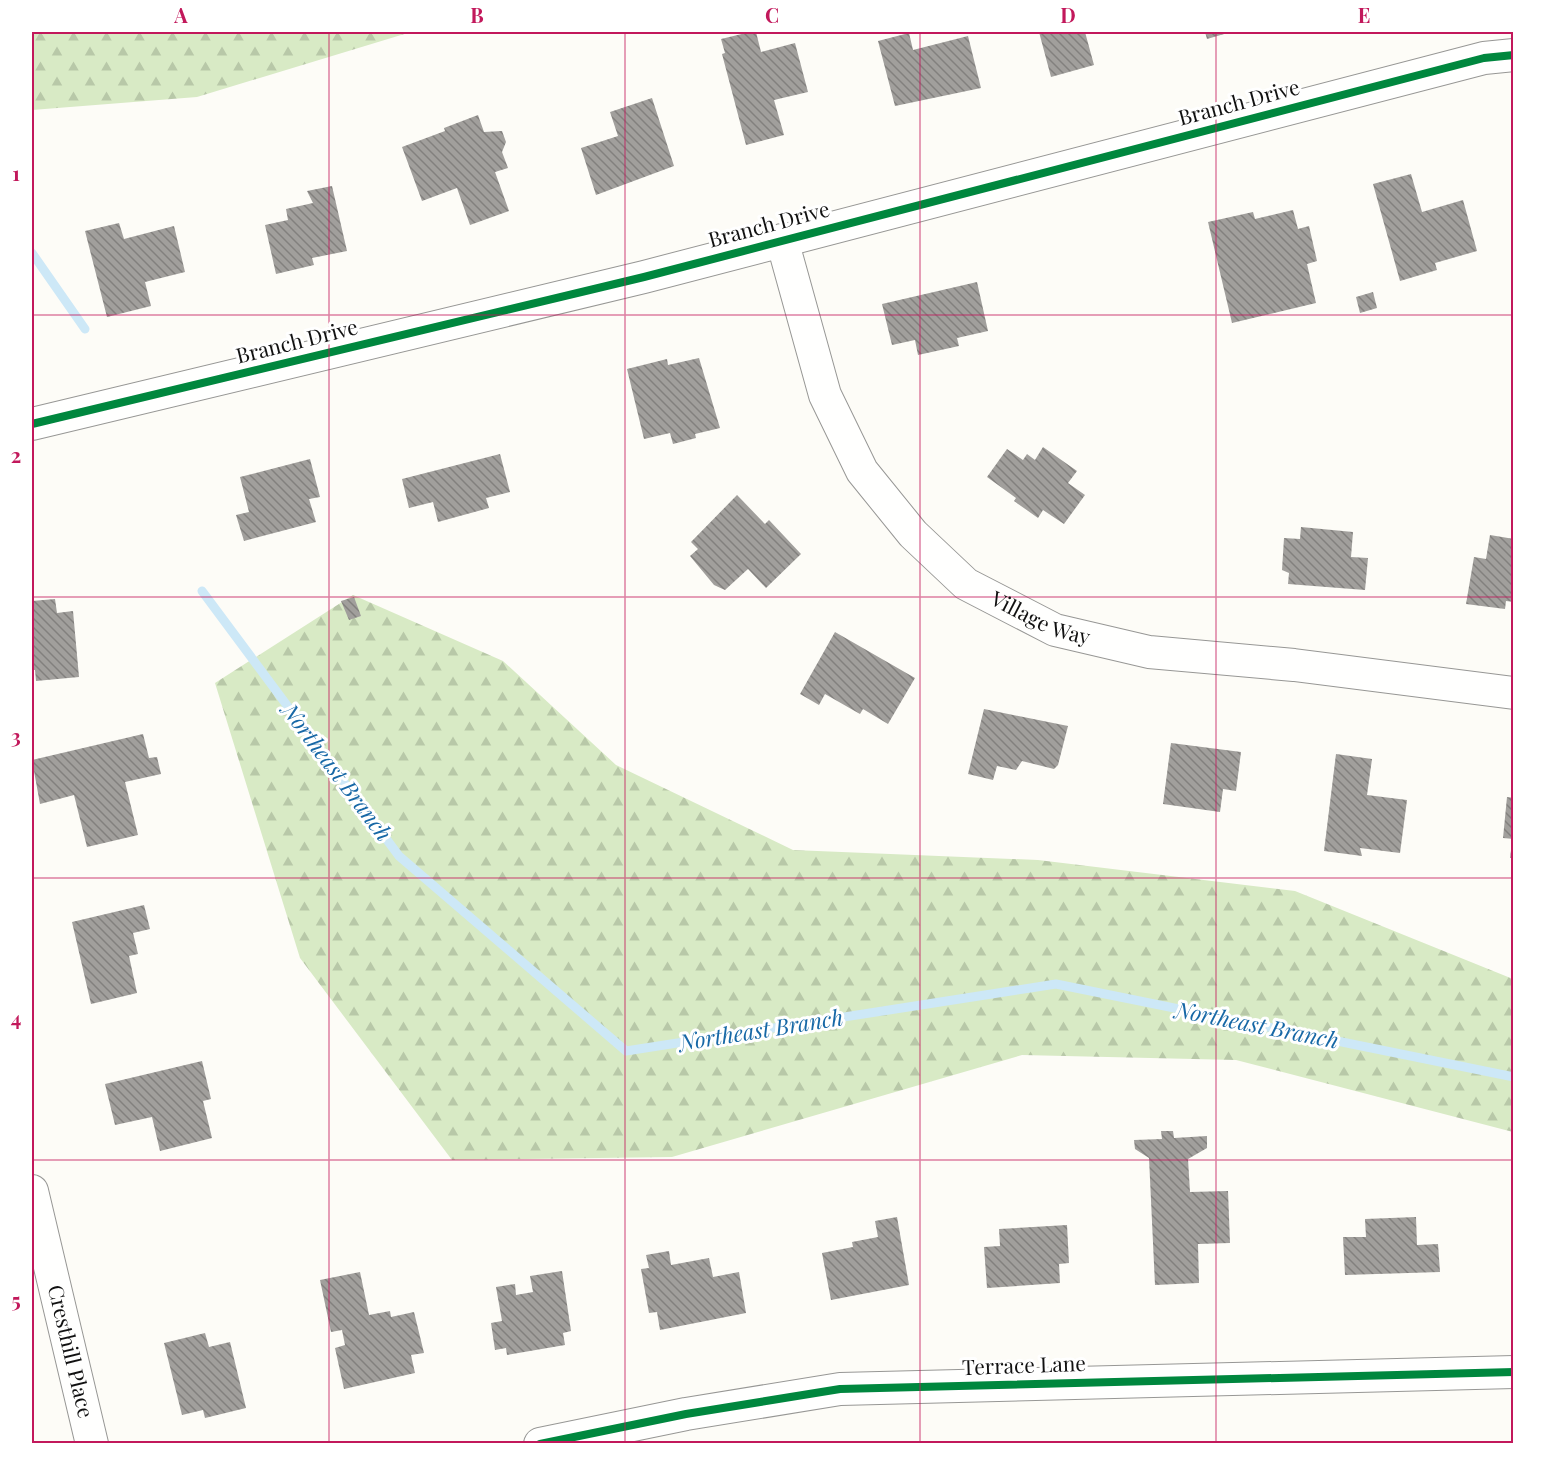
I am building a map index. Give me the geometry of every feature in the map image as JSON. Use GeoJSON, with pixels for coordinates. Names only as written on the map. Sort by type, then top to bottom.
{"type":"FeatureCollection","features":[{"type":"Feature","properties":{"kind":"street","name":"Branch Drive"},"geometry":{"type":"LineString","coordinates":[[32,424],[644,277],[1484,58],[1514,55]]}},
{"type":"Feature","properties":{"kind":"street","name":"Village Way"},"geometry":{"type":"LineString","coordinates":[[782,240],[825,395],[862,471],[912,534],[966,584],[1055,630],[1149,652],[1294,665],[1514,693]]}},
{"type":"Feature","properties":{"kind":"street","name":"Cresthill Place"},"geometry":{"type":"LineString","coordinates":[[32,1191],[92,1443]]}},
{"type":"Feature","properties":{"kind":"street","name":"Terrace Lane"},"geometry":{"type":"LineString","coordinates":[[540,1443],[686,1414],[840,1389],[1514,1371]]}},
{"type":"Feature","properties":{"kind":"green space"},"geometry":{"type":"Polygon","coordinates":[[[32,32],[411,32],[197,97],[32,110],[32,32]]]}},
{"type":"Feature","properties":{"kind":"green space"},"geometry":{"type":"Polygon","coordinates":[[[353,595],[503,661],[616,765],[793,850],[1038,860],[1295,891],[1513,979],[1513,1132],[1236,1060],[1022,1055],[672,1157],[452,1160],[300,958],[215,683],[353,595]]]}},
{"type":"Feature","properties":{"kind":"building"},"geometry":{"type":"Polygon","coordinates":[[[756,32],[761,52],[795,43],[808,92],[774,100],[784,135],[746,145],[722,54],[725,53],[721,39],[756,32]]]}},
{"type":"Feature","properties":{"kind":"building"},"geometry":{"type":"Polygon","coordinates":[[[1039,32],[1085,32],[1094,65],[1051,77],[1039,32]]]}},
{"type":"Feature","properties":{"kind":"building"},"geometry":{"type":"Polygon","coordinates":[[[1205,32],[1231,32],[1207,39],[1205,32]]]}},
{"type":"Feature","properties":{"kind":"building"},"geometry":{"type":"Polygon","coordinates":[[[909,33],[913,50],[968,36],[981,88],[895,106],[878,41],[909,33]]]}},
{"type":"Feature","properties":{"kind":"building"},"geometry":{"type":"Polygon","coordinates":[[[652,98],[674,166],[596,195],[581,148],[618,136],[610,112],[652,98]]]}},
{"type":"Feature","properties":{"kind":"building"},"geometry":{"type":"Polygon","coordinates":[[[478,115],[484,132],[502,131],[506,142],[502,152],[508,168],[495,172],[509,211],[470,225],[457,188],[422,201],[402,147],[445,131],[444,128],[478,115]]]}},
{"type":"Feature","properties":{"kind":"building"},"geometry":{"type":"Polygon","coordinates":[[[1411,174],[1422,212],[1463,200],[1477,251],[1435,263],[1437,270],[1400,281],[1373,184],[1411,174]]]}},
{"type":"Feature","properties":{"kind":"building"},"geometry":{"type":"Polygon","coordinates":[[[332,186],[347,251],[312,258],[314,265],[276,274],[265,225],[288,220],[286,209],[313,203],[307,191],[332,186]]]}},
{"type":"Feature","properties":{"kind":"building"},"geometry":{"type":"Polygon","coordinates":[[[1293,210],[1298,229],[1309,226],[1317,261],[1307,264],[1316,303],[1232,323],[1208,222],[1253,212],[1255,219],[1293,210]]]}},
{"type":"Feature","properties":{"kind":"building"},"geometry":{"type":"Polygon","coordinates":[[[119,223],[124,239],[174,226],[185,272],[145,282],[151,306],[107,317],[85,231],[119,223]]]}},
{"type":"Feature","properties":{"kind":"building"},"geometry":{"type":"Polygon","coordinates":[[[977,282],[988,331],[957,338],[959,346],[918,355],[915,340],[892,345],[882,304],[977,282]]]}},
{"type":"Feature","properties":{"kind":"building"},"geometry":{"type":"Polygon","coordinates":[[[1373,292],[1377,308],[1360,313],[1356,297],[1373,292]]]}},
{"type":"Feature","properties":{"kind":"building"},"geometry":{"type":"Polygon","coordinates":[[[699,358],[720,428],[695,434],[696,438],[673,444],[670,433],[644,439],[627,369],[667,359],[668,365],[699,358]]]}},
{"type":"Feature","properties":{"kind":"building"},"geometry":{"type":"Polygon","coordinates":[[[1043,447],[1077,471],[1068,483],[1085,495],[1064,524],[1043,510],[1038,518],[1014,501],[1016,498],[987,477],[1007,449],[1023,460],[1027,454],[1035,460],[1043,447]]]}},
{"type":"Feature","properties":{"kind":"building"},"geometry":{"type":"Polygon","coordinates":[[[500,454],[510,492],[486,498],[489,508],[438,522],[433,502],[409,508],[402,479],[500,454]]]}},
{"type":"Feature","properties":{"kind":"building"},"geometry":{"type":"Polygon","coordinates":[[[310,459],[320,497],[309,499],[316,522],[244,541],[236,515],[249,512],[240,477],[310,459]]]}},
{"type":"Feature","properties":{"kind":"building"},"geometry":{"type":"Polygon","coordinates":[[[737,495],[765,524],[769,520],[801,554],[766,588],[748,569],[725,590],[714,585],[690,556],[698,549],[691,542],[737,495]]]}},
{"type":"Feature","properties":{"kind":"building"},"geometry":{"type":"Polygon","coordinates":[[[1301,527],[1353,532],[1351,557],[1368,558],[1365,590],[1288,584],[1289,573],[1282,570],[1284,538],[1300,539],[1301,527]]]}},
{"type":"Feature","properties":{"kind":"building"},"geometry":{"type":"Polygon","coordinates":[[[1490,535],[1514,539],[1514,602],[1506,601],[1505,609],[1466,604],[1474,557],[1486,559],[1490,535]]]}},
{"type":"Feature","properties":{"kind":"building"},"geometry":{"type":"Polygon","coordinates":[[[354,597],[361,616],[349,620],[341,601],[354,597]]]}},
{"type":"Feature","properties":{"kind":"building"},"geometry":{"type":"Polygon","coordinates":[[[55,599],[57,613],[73,611],[79,677],[36,681],[35,670],[32,670],[32,601],[55,599]]]}},
{"type":"Feature","properties":{"kind":"building"},"geometry":{"type":"Polygon","coordinates":[[[835,632],[915,678],[888,724],[863,709],[860,714],[825,694],[819,705],[800,694],[835,632]]]}},
{"type":"Feature","properties":{"kind":"building"},"geometry":{"type":"Polygon","coordinates":[[[984,709],[1068,726],[1058,765],[1054,769],[1022,761],[1016,770],[997,766],[993,780],[968,774],[984,709]]]}},
{"type":"Feature","properties":{"kind":"building"},"geometry":{"type":"Polygon","coordinates":[[[143,734],[149,758],[157,757],[161,774],[125,782],[138,835],[87,847],[74,795],[40,804],[32,760],[143,734]]]}},
{"type":"Feature","properties":{"kind":"building"},"geometry":{"type":"Polygon","coordinates":[[[1171,743],[1241,752],[1236,791],[1223,789],[1220,812],[1163,804],[1171,743]]]}},
{"type":"Feature","properties":{"kind":"building"},"geometry":{"type":"Polygon","coordinates":[[[1336,754],[1372,759],[1367,795],[1407,800],[1400,853],[1360,848],[1362,856],[1324,851],[1336,754]]]}},
{"type":"Feature","properties":{"kind":"building"},"geometry":{"type":"Polygon","coordinates":[[[1507,797],[1514,798],[1514,839],[1503,838],[1507,797]]]}},
{"type":"Feature","properties":{"kind":"building"},"geometry":{"type":"Polygon","coordinates":[[[1512,843],[1514,843],[1514,858],[1510,858],[1512,843]]]}},
{"type":"Feature","properties":{"kind":"building"},"geometry":{"type":"Polygon","coordinates":[[[144,905],[150,929],[133,933],[138,954],[129,956],[137,993],[91,1004],[72,922],[144,905]]]}},
{"type":"Feature","properties":{"kind":"building"},"geometry":{"type":"Polygon","coordinates":[[[202,1061],[211,1099],[203,1101],[212,1138],[160,1151],[152,1117],[115,1125],[105,1084],[202,1061]]]}},
{"type":"Feature","properties":{"kind":"building"},"geometry":{"type":"Polygon","coordinates":[[[1161,1131],[1173,1131],[1174,1138],[1207,1136],[1207,1148],[1188,1159],[1190,1192],[1228,1191],[1230,1243],[1198,1244],[1199,1283],[1155,1285],[1149,1158],[1135,1149],[1134,1140],[1162,1139],[1161,1131]]]}},
{"type":"Feature","properties":{"kind":"building"},"geometry":{"type":"Polygon","coordinates":[[[897,1217],[909,1285],[831,1300],[822,1253],[853,1247],[852,1242],[878,1237],[875,1221],[897,1217]]]}},
{"type":"Feature","properties":{"kind":"building"},"geometry":{"type":"Polygon","coordinates":[[[1416,1217],[1417,1245],[1438,1244],[1440,1272],[1345,1275],[1343,1237],[1366,1237],[1365,1219],[1416,1217]]]}},
{"type":"Feature","properties":{"kind":"building"},"geometry":{"type":"Polygon","coordinates":[[[1067,1225],[1069,1263],[1059,1264],[1060,1283],[987,1288],[984,1247],[1000,1246],[999,1229],[1067,1225]]]}},
{"type":"Feature","properties":{"kind":"building"},"geometry":{"type":"Polygon","coordinates":[[[669,1251],[671,1265],[709,1258],[713,1277],[739,1272],[746,1313],[660,1330],[657,1312],[649,1313],[641,1269],[649,1268],[646,1255],[669,1251]]]}},
{"type":"Feature","properties":{"kind":"building"},"geometry":{"type":"Polygon","coordinates":[[[562,1271],[571,1331],[563,1333],[565,1345],[507,1355],[506,1348],[495,1350],[491,1323],[502,1321],[496,1287],[515,1284],[516,1295],[533,1292],[530,1276],[562,1271]]]}},
{"type":"Feature","properties":{"kind":"building"},"geometry":{"type":"Polygon","coordinates":[[[360,1272],[369,1315],[390,1311],[391,1317],[414,1312],[424,1353],[411,1355],[415,1373],[344,1389],[335,1348],[345,1345],[342,1330],[331,1332],[320,1280],[360,1272]]]}},
{"type":"Feature","properties":{"kind":"building"},"geometry":{"type":"Polygon","coordinates":[[[205,1333],[209,1347],[230,1342],[246,1408],[205,1418],[203,1410],[182,1415],[164,1343],[205,1333]]]}},
{"type":"Feature","properties":{"kind":"waterway","name":"Northeast Branch"},"geometry":{"type":"LineString","coordinates":[[32,253],[85,329]]}},
{"type":"Feature","properties":{"kind":"waterway","name":"Northeast Branch"},"geometry":{"type":"LineString","coordinates":[[202,591],[399,856],[626,1051],[1056,984],[1514,1077]]}},
{"type":"Feature","properties":{"kind":"cycle path"},"geometry":{"type":"LineString","coordinates":[[32,424],[644,277],[1484,58],[1514,55]]}},
{"type":"Feature","properties":{"kind":"cycle path"},"geometry":{"type":"LineString","coordinates":[[540,1444],[686,1414],[840,1389],[1514,1372]]}}]}
